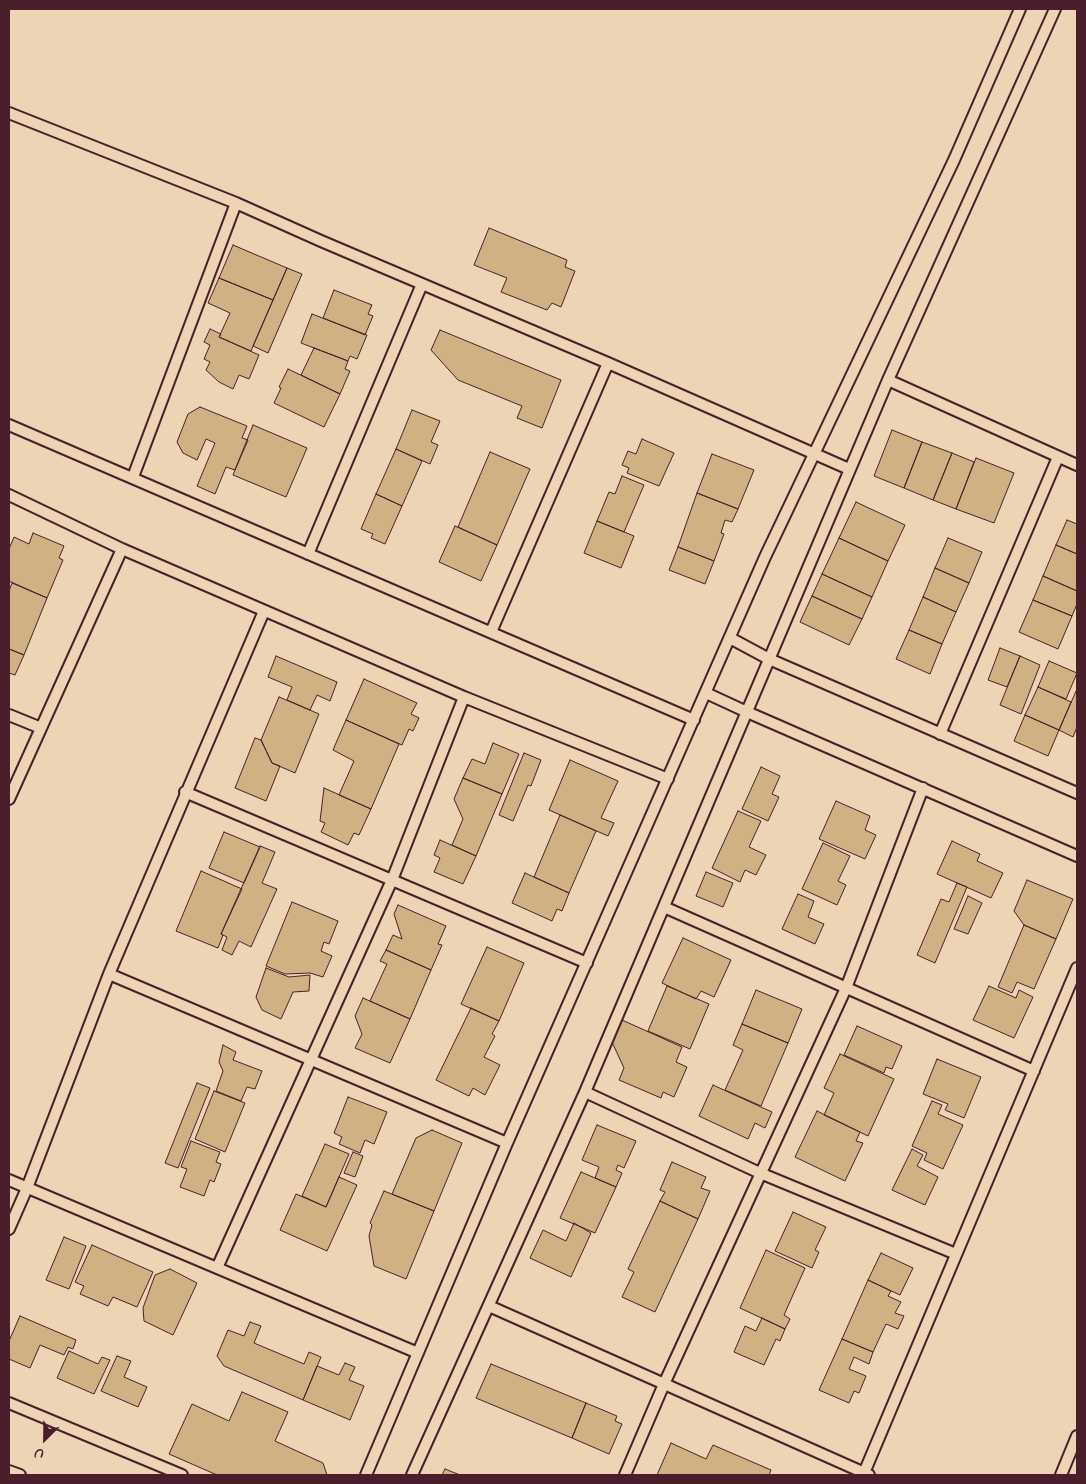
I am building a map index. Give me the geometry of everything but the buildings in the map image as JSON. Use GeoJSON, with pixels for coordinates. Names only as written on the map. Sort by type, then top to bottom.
{"type":"FeatureCollection","features":[{"type":"Feature","properties":{"kind":"lane"},"geometry":{"type":"LineString","coordinates":[[366,1475],[507,1143],[765,557],[954,160],[1020,9]]}},
{"type":"Feature","properties":{"kind":"lane"},"geometry":{"type":"LineString","coordinates":[[412,1475],[585,1092],[849,469],[1055,9]]}},
{"type":"Feature","properties":{"kind":"lane"},"geometry":{"type":"LineString","coordinates":[[9,113],[236,203],[849,469]]}},
{"type":"Feature","properties":{"kind":"lane"},"geometry":{"type":"LineString","coordinates":[[133,477],[236,203]]}},
{"type":"Feature","properties":{"kind":"lane"},"geometry":{"type":"LineString","coordinates":[[308,554],[422,284]]}},
{"type":"Feature","properties":{"kind":"lane"},"geometry":{"type":"LineString","coordinates":[[491,632],[608,363]]}},
{"type":"Feature","properties":{"kind":"lane"},"geometry":{"type":"LineString","coordinates":[[888,380],[1077,465]]}},
{"type":"Feature","properties":{"kind":"lane"},"geometry":{"type":"LineString","coordinates":[[9,425],[694,720]]}},
{"type":"Feature","properties":{"kind":"lane"},"geometry":{"type":"LineString","coordinates":[[940,734],[1058,457]]}},
{"type":"Feature","properties":{"kind":"lane"},"geometry":{"type":"LineString","coordinates":[[9,495],[122,550],[464,697],[668,779]]}},
{"type":"Feature","properties":{"kind":"lane"},"geometry":{"type":"LineString","coordinates":[[9,799],[122,550]]}},
{"type":"Feature","properties":{"kind":"lane"},"geometry":{"type":"LineString","coordinates":[[9,1229],[27,1188],[109,974],[185,792],[264,611]]}},
{"type":"Feature","properties":{"kind":"lane"},"geometry":{"type":"LineString","coordinates":[[730,638],[769,659],[1077,793]]}},
{"type":"Feature","properties":{"kind":"lane"},"geometry":{"type":"LineString","coordinates":[[706,693],[1077,856]]}},
{"type":"Feature","properties":{"kind":"lane"},"geometry":{"type":"LineString","coordinates":[[217,1268],[392,880],[464,697]]}},
{"type":"Feature","properties":{"kind":"lane"},"geometry":{"type":"LineString","coordinates":[[9,715],[41,728]]}},
{"type":"Feature","properties":{"kind":"lane"},"geometry":{"type":"LineString","coordinates":[[625,1475],[664,1384],[846,988],[923,788]]}},
{"type":"Feature","properties":{"kind":"lane"},"geometry":{"type":"LineString","coordinates":[[185,792],[586,963]]}},
{"type":"Feature","properties":{"kind":"lane"},"geometry":{"type":"LineString","coordinates":[[664,907],[1034,1070]]}},
{"type":"Feature","properties":{"kind":"lane"},"geometry":{"type":"LineString","coordinates":[[489,1306],[664,1384],[850,1472],[867,1474],[956,1254],[1077,968]]}},
{"type":"Feature","properties":{"kind":"lane"},"geometry":{"type":"LineString","coordinates":[[109,974],[507,1143]]}},
{"type":"Feature","properties":{"kind":"lane"},"geometry":{"type":"LineString","coordinates":[[585,1092],[760,1173],[956,1254]]}},
{"type":"Feature","properties":{"kind":"lane"},"geometry":{"type":"LineString","coordinates":[[9,1180],[418,1353]]}},
{"type":"Feature","properties":{"kind":"lane"},"geometry":{"type":"LineString","coordinates":[[9,1404],[182,1475]]}},
{"type":"Feature","properties":{"kind":"lane"},"geometry":{"type":"LineString","coordinates":[[1061,1475],[1077,1436]]}},
{"type":"Feature","properties":{"kind":"lane"},"geometry":{"type":"LineString","coordinates":[[9,1471],[20,1475]]}}]}
